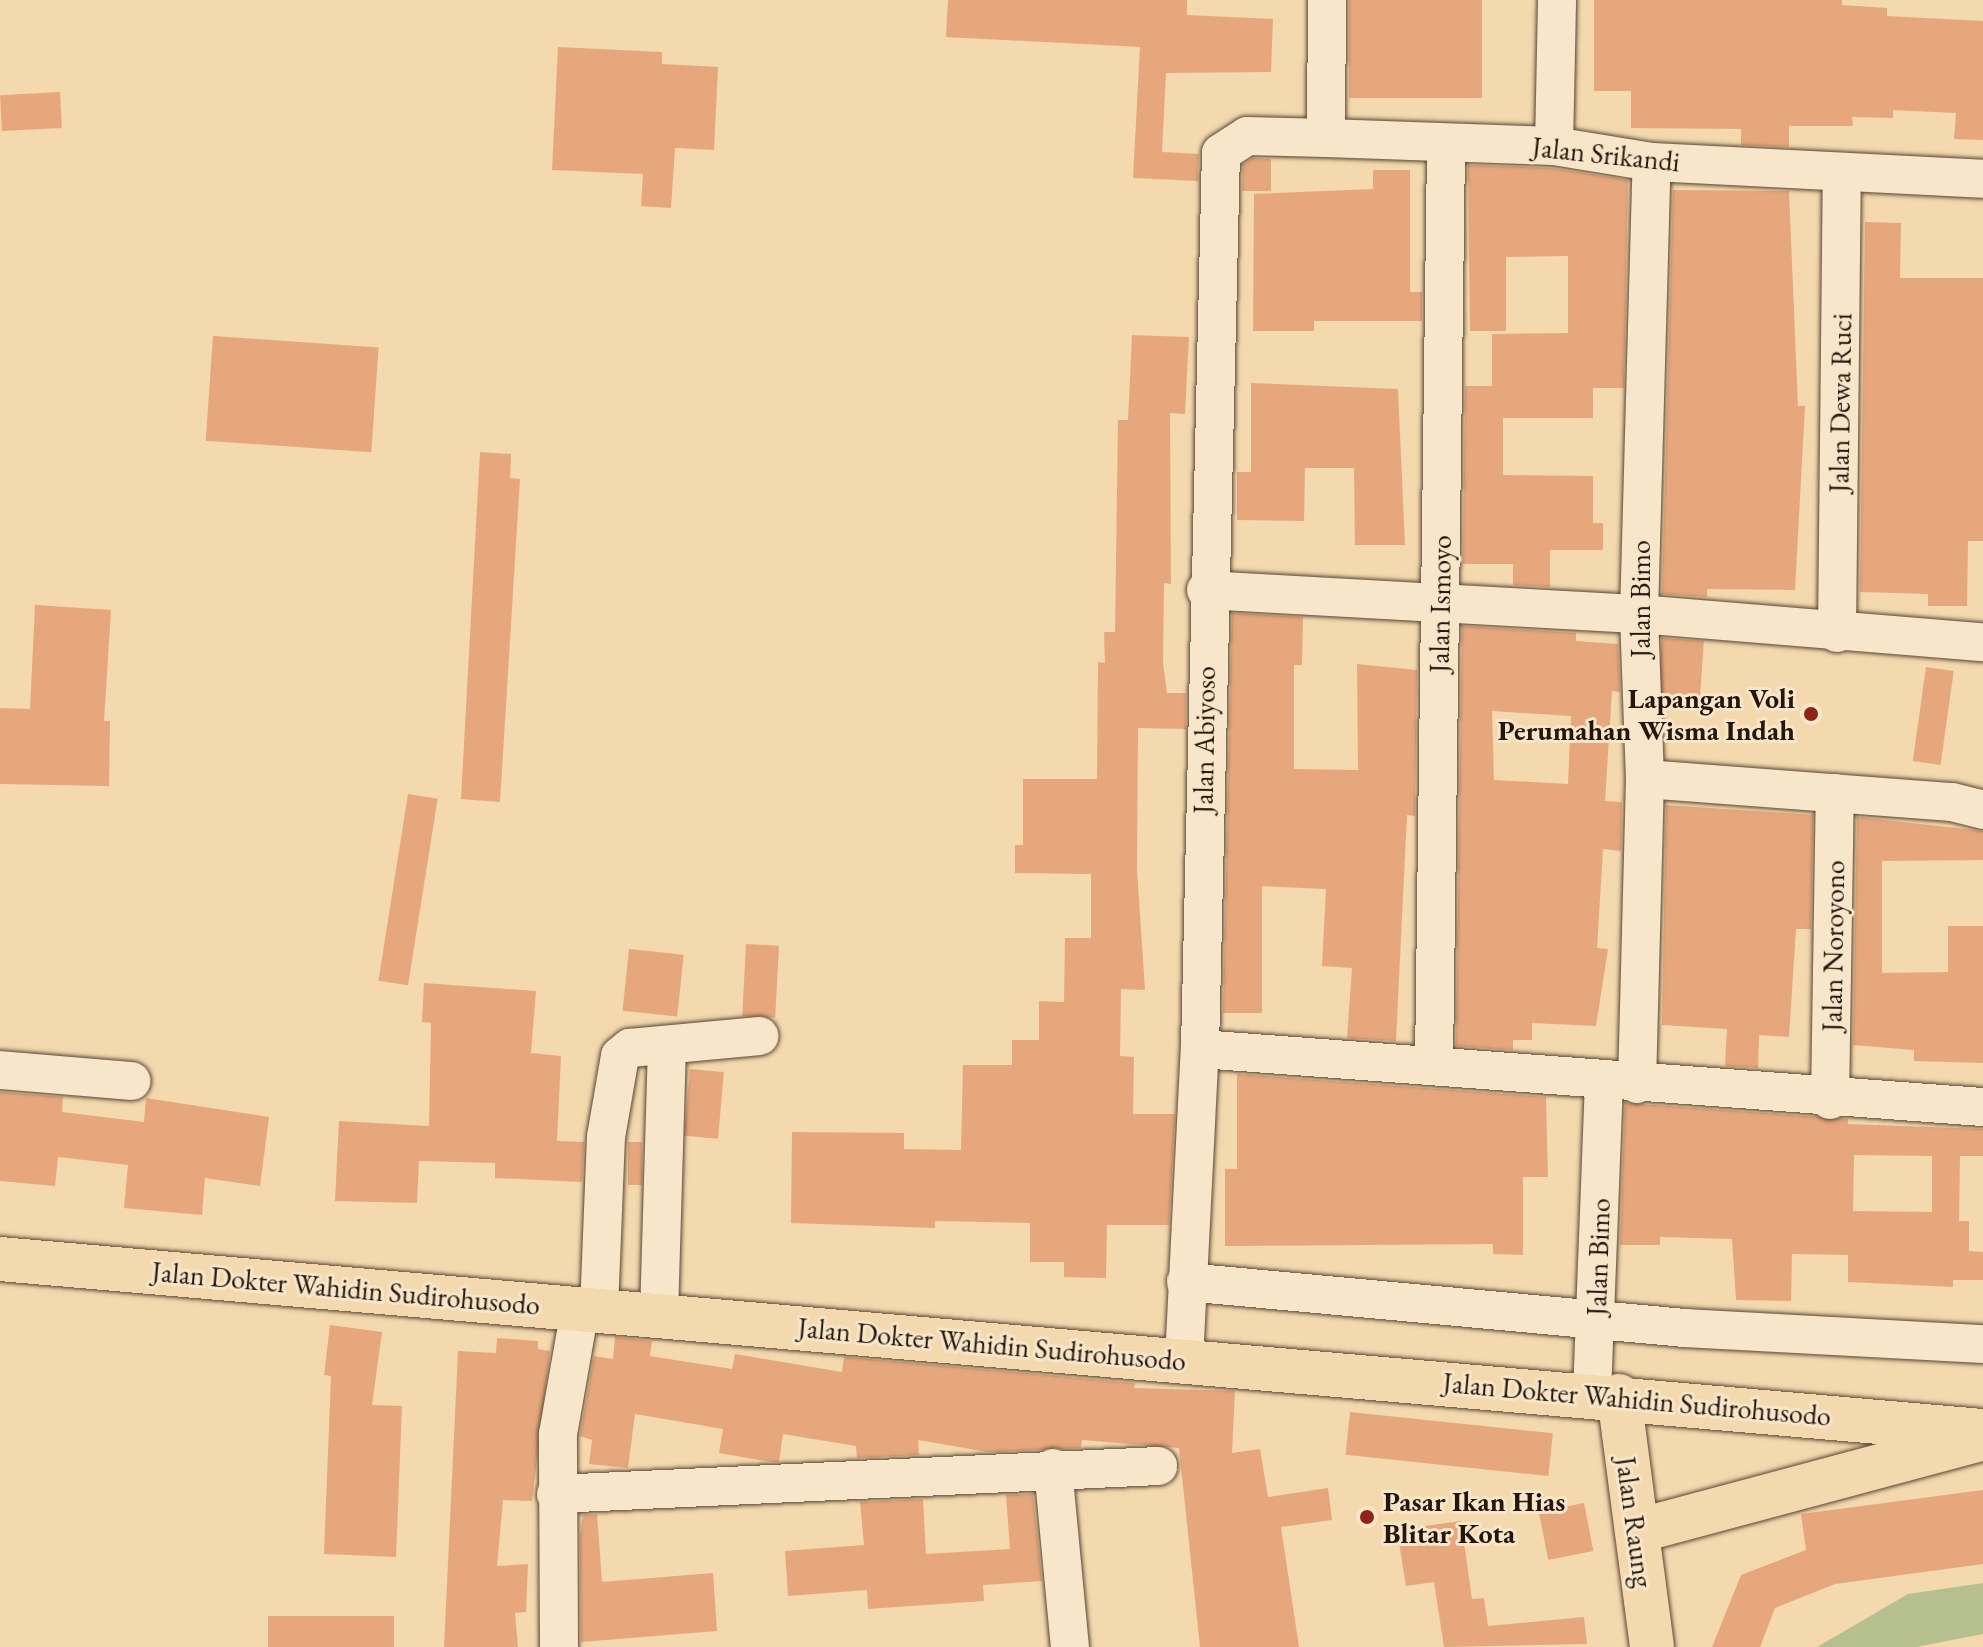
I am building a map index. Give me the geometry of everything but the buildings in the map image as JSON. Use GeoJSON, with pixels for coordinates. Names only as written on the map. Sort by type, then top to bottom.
{"type":"FeatureCollection","features":[{"type":"Feature","properties":{"kind":"main road","name":"Jalan Dokter Wahidin Sudirohusodo"},"geometry":{"type":"LineString","coordinates":[[0,1259],[659,1315],[1184,1351],[1983,1431]]}},
{"type":"Feature","properties":{"kind":"main road","name":"Jalan Raung"},"geometry":{"type":"LineString","coordinates":[[1601,1391],[1637,1531],[1652,1647]]}},
{"type":"Feature","properties":{"kind":"main road"},"geometry":{"type":"LineString","coordinates":[[1637,1531],[1983,1438]]}},
{"type":"Feature","properties":{"kind":"street"},"geometry":{"type":"LineString","coordinates":[[1326,138],[1327,0]]}},
{"type":"Feature","properties":{"kind":"street"},"geometry":{"type":"LineString","coordinates":[[1554,146],[1557,0]]}},
{"type":"Feature","properties":{"kind":"street","name":"Jalan Srikandi"},"geometry":{"type":"LineString","coordinates":[[1230,142],[1326,138],[1554,146],[1652,162],[1983,179]]}},
{"type":"Feature","properties":{"kind":"street","name":"Jalan Abiyoso"},"geometry":{"type":"LineString","coordinates":[[1184,1351],[1200,1049],[1206,590],[1216,176],[1230,142]]}},
{"type":"Feature","properties":{"kind":"street","name":"Jalan Ismoyo"},"geometry":{"type":"LineString","coordinates":[[1434,1064],[1446,143]]}},
{"type":"Feature","properties":{"kind":"street","name":"Jalan Bimo"},"geometry":{"type":"LineString","coordinates":[[1601,1391],[1596,1320],[1620,1082],[1645,779],[1639,614],[1652,162]]}},
{"type":"Feature","properties":{"kind":"street","name":"Jalan Dewa Ruci"},"geometry":{"type":"LineString","coordinates":[[1837,633],[1842,172]]}},
{"type":"Feature","properties":{"kind":"street"},"geometry":{"type":"LineString","coordinates":[[1206,590],[1639,614],[1837,633],[1983,642]]}},
{"type":"Feature","properties":{"kind":"street"},"geometry":{"type":"LineString","coordinates":[[1645,779],[1835,793],[1983,810]]}},
{"type":"Feature","properties":{"kind":"street","name":"Jalan Noroyono"},"geometry":{"type":"LineString","coordinates":[[1830,1100],[1835,793]]}},
{"type":"Feature","properties":{"kind":"street"},"geometry":{"type":"LineString","coordinates":[[559,1647],[558,1434],[590,1309],[613,1068],[630,1048],[667,1047],[759,1036]]}},
{"type":"Feature","properties":{"kind":"street"},"geometry":{"type":"LineString","coordinates":[[659,1315],[667,1047]]}},
{"type":"Feature","properties":{"kind":"street"},"geometry":{"type":"LineString","coordinates":[[1200,1049],[1434,1064],[1830,1100],[1983,1107]]}},
{"type":"Feature","properties":{"kind":"street"},"geometry":{"type":"LineString","coordinates":[[0,1070],[132,1081]]}},
{"type":"Feature","properties":{"kind":"street"},"geometry":{"type":"LineString","coordinates":[[1186,1282],[1596,1320],[1983,1344]]}},
{"type":"Feature","properties":{"kind":"street"},"geometry":{"type":"LineString","coordinates":[[556,1494],[811,1486],[1053,1468],[1158,1466]]}},
{"type":"Feature","properties":{"kind":"street"},"geometry":{"type":"LineString","coordinates":[[1053,1468],[1070,1647]]}},
{"type":"Feature","properties":{"kind":"green space"},"geometry":{"type":"Polygon","coordinates":[[[1983,1583],[1983,1634],[1916,1647],[1817,1647],[1908,1594],[1983,1583]]]}},
{"type":"Feature","properties":{"kind":"place","name":"Lapangan Voli Perumahan Wisma Indah"},"geometry":{"type":"Point","coordinates":[1811,714]}},
{"type":"Feature","properties":{"kind":"place","name":"Pasar Ikan Hias Blitar Kota"},"geometry":{"type":"Point","coordinates":[1367,1517]}}]}
